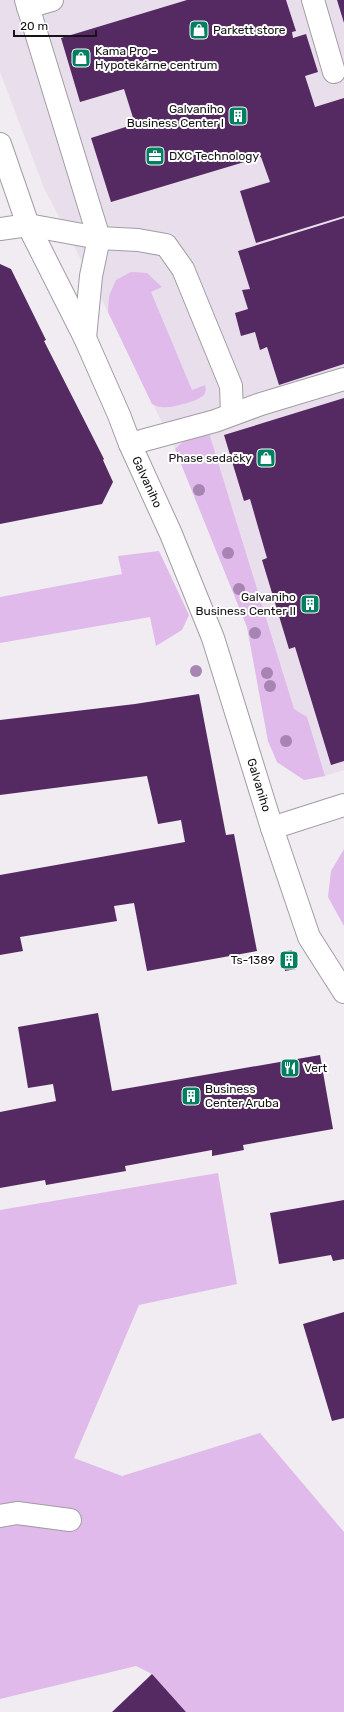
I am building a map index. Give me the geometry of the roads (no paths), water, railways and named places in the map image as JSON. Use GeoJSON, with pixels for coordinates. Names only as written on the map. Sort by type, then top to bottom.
{"type":"FeatureCollection","features":[{"type":"Feature","properties":{"kind":"lane"},"geometry":{"type":"LineString","coordinates":[[52,0],[27,3],[99,238],[91,276],[85,338]]}},
{"type":"Feature","properties":{"kind":"lane"},"geometry":{"type":"LineString","coordinates":[[313,0],[334,72]]}},
{"type":"Feature","properties":{"kind":"lane","name":"Galvaniho"},"geometry":{"type":"LineString","coordinates":[[0,144],[28,225],[85,338],[119,415],[130,444],[171,534],[213,638],[272,828],[309,937],[344,992]]}},
{"type":"Feature","properties":{"kind":"lane"},"geometry":{"type":"LineString","coordinates":[[0,229],[28,225],[99,238],[138,240],[166,245],[183,269],[231,386],[232,414]]}},
{"type":"Feature","properties":{"kind":"lane"},"geometry":{"type":"LineString","coordinates":[[130,444],[215,421],[232,414],[344,379]]}},
{"type":"Feature","properties":{"kind":"lane","name":"Galvaniho"},"geometry":{"type":"LineString","coordinates":[[272,828],[344,805]]}},
{"type":"Feature","properties":{"kind":"lane"},"geometry":{"type":"LineString","coordinates":[[0,1516],[17,1513],[70,1520]]}},
{"type":"Feature","properties":{"kind":"place","name":"Parkett store"},"geometry":{"type":"Point","coordinates":[199,30]}},
{"type":"Feature","properties":{"kind":"place","name":"Kama Pro - Hypotekárne centrum"},"geometry":{"type":"Point","coordinates":[81,58]}},
{"type":"Feature","properties":{"kind":"place","name":"Galvaniho Business Center I"},"geometry":{"type":"Point","coordinates":[238,116]}},
{"type":"Feature","properties":{"kind":"place","name":"DXC Technology"},"geometry":{"type":"Point","coordinates":[155,156]}},
{"type":"Feature","properties":{"kind":"place","name":"Phase sedačky"},"geometry":{"type":"Point","coordinates":[266,458]}},
{"type":"Feature","properties":{"kind":"place","name":"Galvaniho Business Center II"},"geometry":{"type":"Point","coordinates":[310,604]}},
{"type":"Feature","properties":{"kind":"place","name":"Ts-1389"},"geometry":{"type":"Point","coordinates":[289,960]}},
{"type":"Feature","properties":{"kind":"place","name":"Vert"},"geometry":{"type":"Point","coordinates":[290,1068]}},
{"type":"Feature","properties":{"kind":"place","name":"Business Center Aruba"},"geometry":{"type":"Point","coordinates":[191,1096]}}]}
